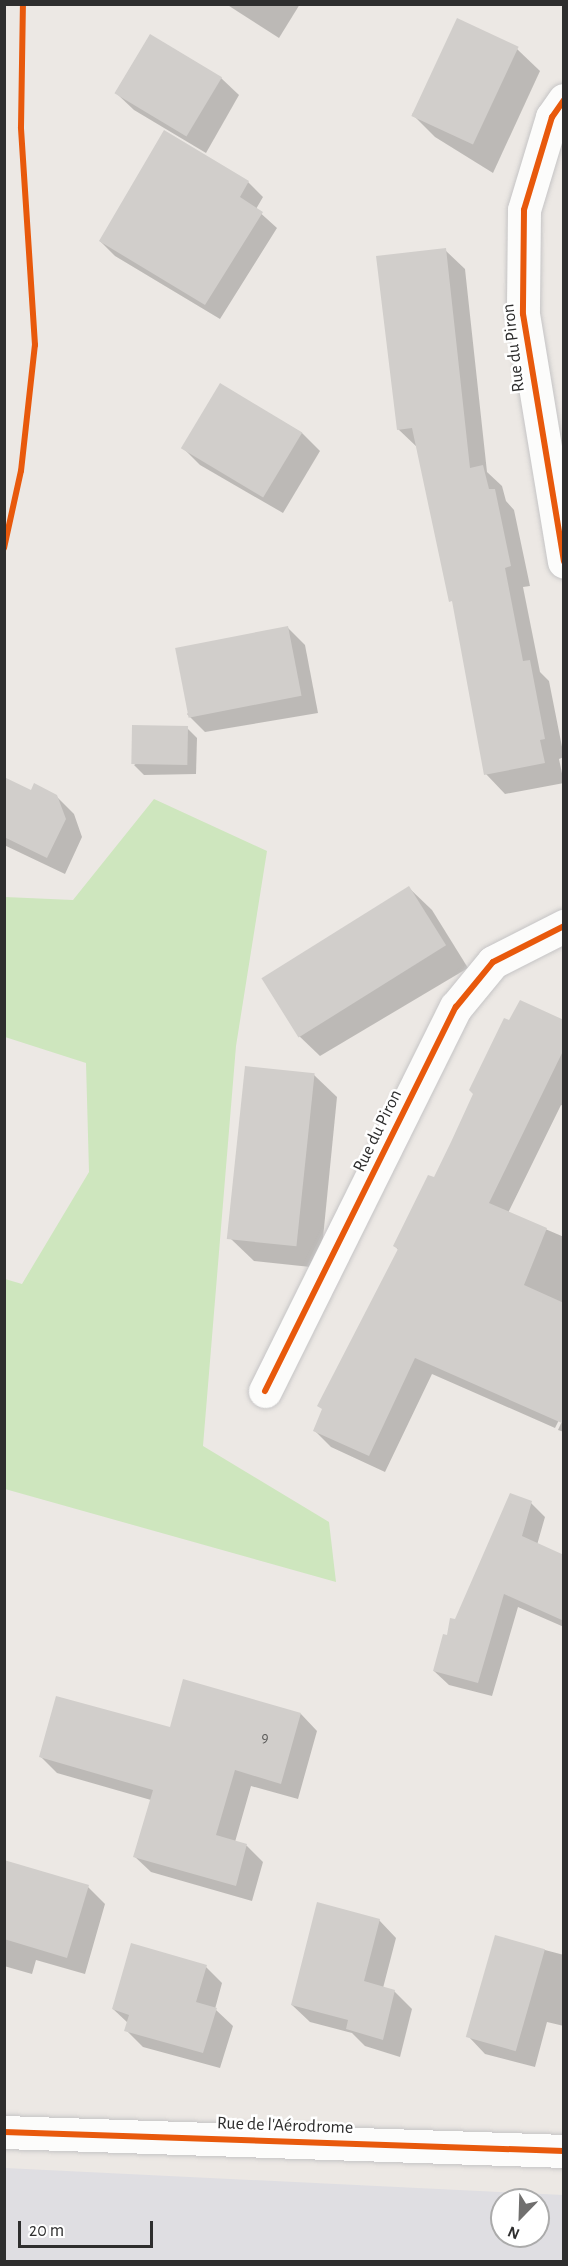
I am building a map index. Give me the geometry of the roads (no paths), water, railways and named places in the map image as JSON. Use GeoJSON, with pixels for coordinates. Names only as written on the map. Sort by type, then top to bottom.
{"type":"FeatureCollection","features":[{"type":"Feature","properties":{"kind":"street","name":"Rue du Piron"},"geometry":{"type":"LineString","coordinates":[[564,100],[552,117],[524,210],[523,302],[551,500],[564,562]]}},
{"type":"Feature","properties":{"kind":"street","name":"Rue du Piron"},"geometry":{"type":"LineString","coordinates":[[265,1391],[456,1007],[493,962],[564,926]]}},
{"type":"Feature","properties":{"kind":"street","name":"Rue de l'Aérodrome"},"geometry":{"type":"LineString","coordinates":[[4,2132],[564,2151]]}}]}
